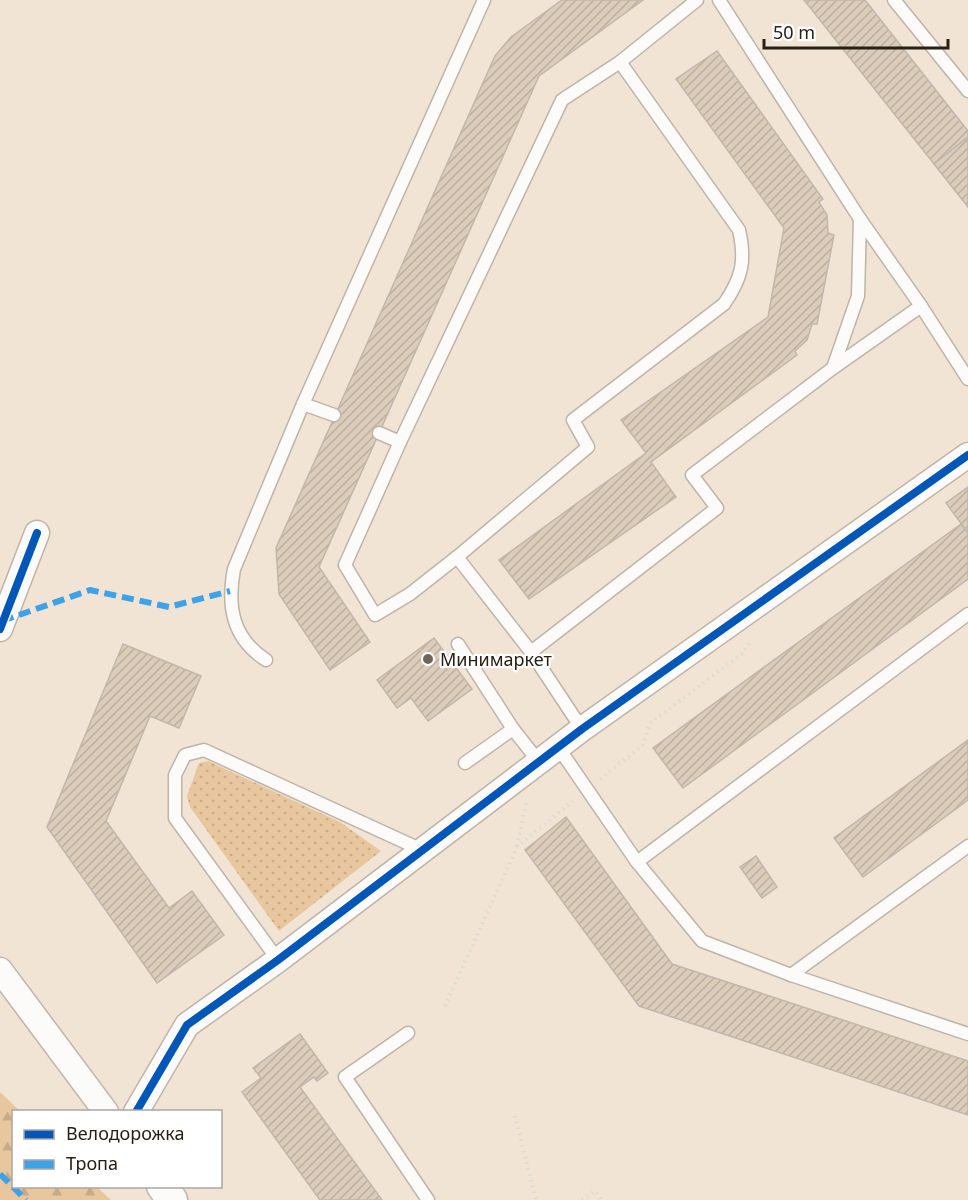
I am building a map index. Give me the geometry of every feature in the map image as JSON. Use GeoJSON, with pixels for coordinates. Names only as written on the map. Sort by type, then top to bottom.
{"type":"FeatureCollection","features":[{"type":"Feature","properties":{"kind":"street"},"geometry":{"type":"LineString","coordinates":[[137,1110],[187,1024],[278,960],[582,729],[968,454]]}},
{"type":"Feature","properties":{"kind":"street"},"geometry":{"type":"LineString","coordinates":[[0,629],[37,533]]}},
{"type":"Feature","properties":{"kind":"street"},"geometry":{"type":"LineString","coordinates":[[0,970],[105,1110]]}},
{"type":"Feature","properties":{"kind":"lane"},"geometry":{"type":"LineString","coordinates":[[266,660],[255,653],[241,635],[232,614],[230,591],[234,569],[303,404],[484,0]]}},
{"type":"Feature","properties":{"kind":"lane"},"geometry":{"type":"LineString","coordinates":[[620,62],[739,230],[743,250],[742,269],[735,288],[724,304],[573,420],[588,447],[458,557],[410,594],[375,615],[345,565],[400,442],[562,100],[620,62],[697,0]]}},
{"type":"Feature","properties":{"kind":"lane"},"geometry":{"type":"LineString","coordinates":[[719,0],[860,219],[921,306],[968,379]]}},
{"type":"Feature","properties":{"kind":"lane"},"geometry":{"type":"LineString","coordinates":[[894,0],[968,91]]}},
{"type":"Feature","properties":{"kind":"lane"},"geometry":{"type":"LineString","coordinates":[[833,368],[858,296],[860,219]]}},
{"type":"Feature","properties":{"kind":"lane"},"geometry":{"type":"LineString","coordinates":[[531,652],[717,508],[692,475],[833,368],[921,306]]}},
{"type":"Feature","properties":{"kind":"lane"},"geometry":{"type":"LineString","coordinates":[[303,404],[334,415]]}},
{"type":"Feature","properties":{"kind":"lane"},"geometry":{"type":"LineString","coordinates":[[379,433],[400,442]]}},
{"type":"Feature","properties":{"kind":"lane"},"geometry":{"type":"LineString","coordinates":[[458,557],[531,652],[582,729]]}},
{"type":"Feature","properties":{"kind":"lane"},"geometry":{"type":"LineString","coordinates":[[637,862],[968,614]]}},
{"type":"Feature","properties":{"kind":"lane"},"geometry":{"type":"LineString","coordinates":[[458,644],[513,729],[544,758],[587,789],[637,862],[702,941],[791,975],[968,1034]]}},
{"type":"Feature","properties":{"kind":"lane"},"geometry":{"type":"LineString","coordinates":[[465,763],[513,729]]}},
{"type":"Feature","properties":{"kind":"lane"},"geometry":{"type":"LineString","coordinates":[[278,960],[175,818],[175,775],[185,755],[204,750],[423,850]]}},
{"type":"Feature","properties":{"kind":"lane"},"geometry":{"type":"LineString","coordinates":[[791,975],[968,846]]}},
{"type":"Feature","properties":{"kind":"lane"},"geometry":{"type":"LineString","coordinates":[[408,1033],[345,1077],[428,1200]]}},
{"type":"Feature","properties":{"kind":"path"},"geometry":{"type":"LineString","coordinates":[[517,847],[644,745],[650,723],[743,653],[752,640]]}},
{"type":"Feature","properties":{"kind":"path"},"geometry":{"type":"LineString","coordinates":[[445,1006],[517,847],[544,758]]}},
{"type":"Feature","properties":{"kind":"path"},"geometry":{"type":"LineString","coordinates":[[515,1116],[536,1200]]}},
{"type":"Feature","properties":{"kind":"path"},"geometry":{"type":"LineString","coordinates":[[582,1200],[595,1191],[601,1200]]}},
{"type":"Feature","properties":{"kind":"green space"},"geometry":{"type":"Polygon","coordinates":[[[208,761],[340,822],[381,851],[279,931],[190,807],[187,796],[199,763],[208,761]]]}},
{"type":"Feature","properties":{"kind":"green space"},"geometry":{"type":"Polygon","coordinates":[[[0,1092],[19,1110],[12,1110],[12,1188],[98,1188],[111,1200],[0,1200],[0,1092]]]}},
{"type":"Feature","properties":{"kind":"building"},"geometry":{"type":"Polygon","coordinates":[[[562,0],[643,0],[539,76],[319,567],[370,642],[330,670],[279,594],[276,548],[495,56],[511,37],[562,0]]]}},
{"type":"Feature","properties":{"kind":"building"},"geometry":{"type":"Polygon","coordinates":[[[804,0],[865,0],[968,131],[968,137],[934,164],[804,0]]]}},
{"type":"Feature","properties":{"kind":"building"},"geometry":{"type":"Polygon","coordinates":[[[717,51],[823,199],[819,202],[827,215],[828,233],[834,235],[817,324],[812,324],[807,340],[795,351],[797,355],[651,462],[676,497],[529,599],[499,560],[646,453],[621,420],[768,317],[784,228],[676,79],[717,51]]]}},
{"type":"Feature","properties":{"kind":"building"},"geometry":{"type":"Polygon","coordinates":[[[968,137],[968,207],[934,164],[968,137]]]}},
{"type":"Feature","properties":{"kind":"building"},"geometry":{"type":"Polygon","coordinates":[[[968,487],[968,533],[946,503],[968,487]]]}},
{"type":"Feature","properties":{"kind":"building"},"geometry":{"type":"Polygon","coordinates":[[[961,524],[968,533],[968,579],[683,788],[653,748],[961,524]]]}},
{"type":"Feature","properties":{"kind":"building","name":"Минимаркет"},"geometry":{"type":"Polygon","coordinates":[[[434,638],[472,689],[428,721],[411,698],[397,708],[377,680],[434,638]]]}},
{"type":"Feature","properties":{"kind":"building"},"geometry":{"type":"Polygon","coordinates":[[[123,644],[201,676],[179,728],[150,716],[106,821],[169,908],[192,891],[224,935],[157,983],[47,827],[123,644]]]}},
{"type":"Feature","properties":{"kind":"building"},"geometry":{"type":"Polygon","coordinates":[[[968,740],[968,800],[863,877],[834,838],[968,740]]]}},
{"type":"Feature","properties":{"kind":"building"},"geometry":{"type":"Polygon","coordinates":[[[566,817],[672,964],[968,1061],[968,1115],[639,1006],[525,850],[566,817]]]}},
{"type":"Feature","properties":{"kind":"building"},"geometry":{"type":"Polygon","coordinates":[[[756,856],[777,887],[762,898],[740,867],[756,856]]]}},
{"type":"Feature","properties":{"kind":"building"},"geometry":{"type":"Polygon","coordinates":[[[300,1034],[328,1073],[317,1081],[314,1077],[300,1087],[382,1200],[320,1200],[242,1092],[261,1078],[253,1068],[300,1034]]]}},
{"type":"Feature","properties":{"kind":"marked path"},"geometry":{"type":"LineString","coordinates":[[2,621],[90,590],[169,607],[230,591]]}},
{"type":"Feature","properties":{"kind":"marked path"},"geometry":{"type":"LineString","coordinates":[[0,1174],[12,1186]]}},
{"type":"Feature","properties":{"kind":"marked path"},"geometry":{"type":"LineString","coordinates":[[14,1188],[26,1200]]}},
{"type":"Feature","properties":{"kind":"cycle path"},"geometry":{"type":"LineString","coordinates":[[137,1110],[187,1025],[278,960],[582,729],[968,455]]}},
{"type":"Feature","properties":{"kind":"cycle path"},"geometry":{"type":"LineString","coordinates":[[0,629],[37,533]]}},
{"type":"Feature","properties":{"kind":"place","name":"Минимаркет"},"geometry":{"type":"Point","coordinates":[428,659]}}]}
